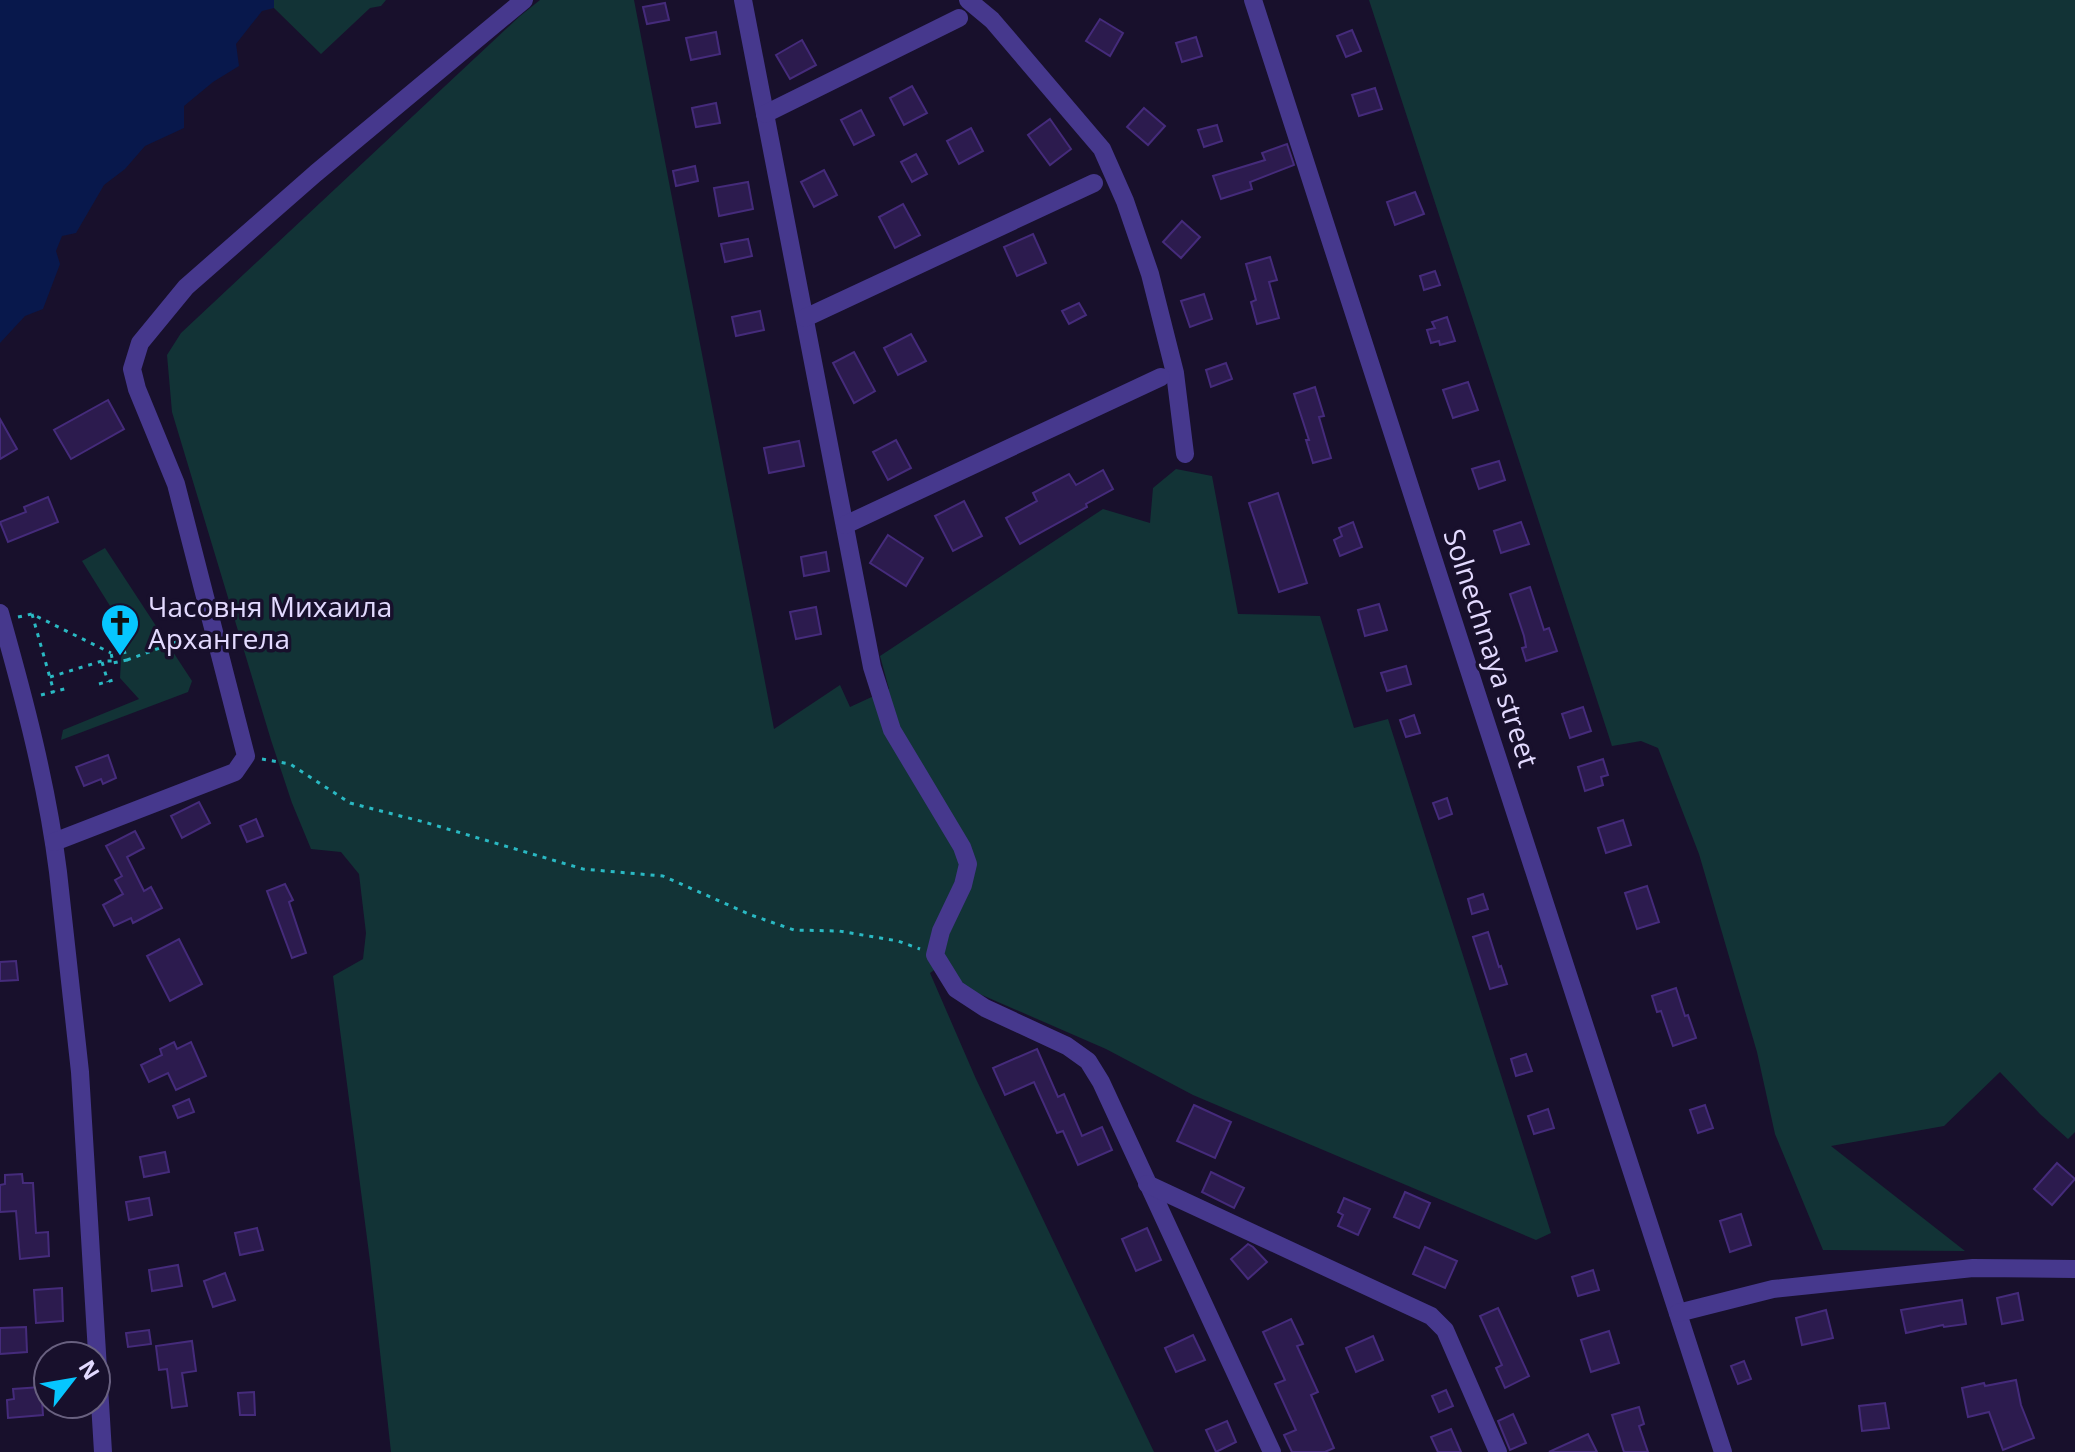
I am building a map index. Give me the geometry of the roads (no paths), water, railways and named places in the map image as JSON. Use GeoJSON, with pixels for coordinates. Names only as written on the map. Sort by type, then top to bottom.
{"type":"FeatureCollection","features":[{"type":"Feature","properties":{"kind":"street"},"geometry":{"type":"LineString","coordinates":[[54,842],[235,772],[246,756],[176,484],[137,389],[132,369],[140,343],[186,287],[316,173],[524,0]]}},
{"type":"Feature","properties":{"kind":"street"},"geometry":{"type":"LineString","coordinates":[[743,0],[872,667],[892,730],[962,847],[968,864],[963,885],[941,931],[935,955],[956,989],[985,1008],[1067,1046],[1088,1061],[1101,1082],[1272,1452]]}},
{"type":"Feature","properties":{"kind":"street"},"geometry":{"type":"LineString","coordinates":[[968,0],[992,20],[1102,149],[1125,201],[1150,274],[1175,373],[1185,454]]}},
{"type":"Feature","properties":{"kind":"street","name":"Solnechnaya street"},"geometry":{"type":"LineString","coordinates":[[1253,0],[1723,1452]]}},
{"type":"Feature","properties":{"kind":"street"},"geometry":{"type":"LineString","coordinates":[[765,114],[959,18]]}},
{"type":"Feature","properties":{"kind":"street"},"geometry":{"type":"LineString","coordinates":[[805,318],[1094,183]]}},
{"type":"Feature","properties":{"kind":"street"},"geometry":{"type":"LineString","coordinates":[[845,525],[1161,377]]}},
{"type":"Feature","properties":{"kind":"street"},"geometry":{"type":"LineString","coordinates":[[0,613],[24,700],[54,842],[80,1072],[103,1452]]}},
{"type":"Feature","properties":{"kind":"street"},"geometry":{"type":"LineString","coordinates":[[1147,1184],[1431,1316],[1445,1330],[1498,1452]]}},
{"type":"Feature","properties":{"kind":"street"},"geometry":{"type":"LineString","coordinates":[[1678,1313],[1773,1289],[1973,1268],[2075,1269]]}},
{"type":"Feature","properties":{"kind":"place","name":"Часовня Михаила Архангела"},"geometry":{"type":"Point","coordinates":[120,657]}}]}
